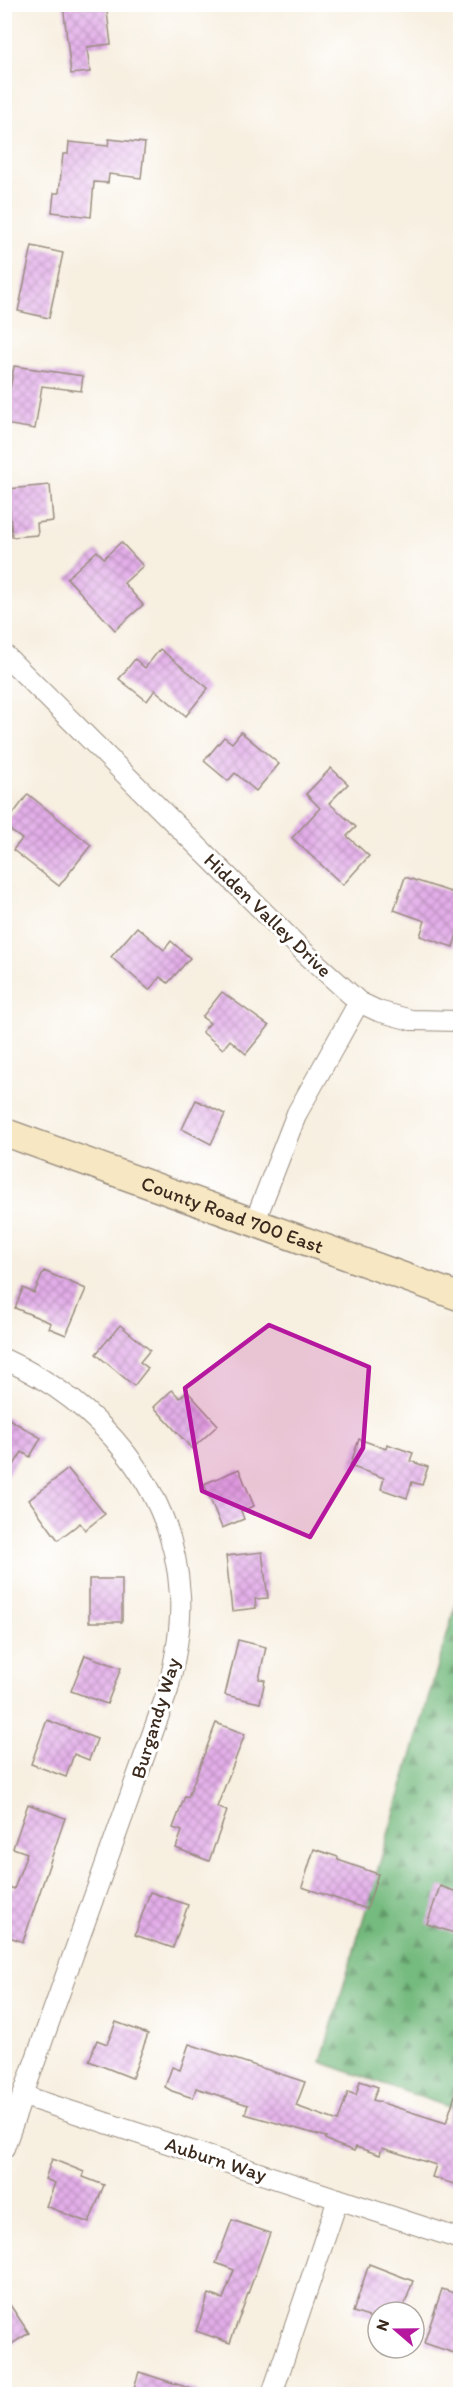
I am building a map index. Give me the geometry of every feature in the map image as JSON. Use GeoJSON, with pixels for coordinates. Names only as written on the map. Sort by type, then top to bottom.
{"type":"FeatureCollection","features":[{"type":"Feature","properties":{"kind":"main road","name":"County Road 700 East"},"geometry":{"type":"LineString","coordinates":[[4,1132],[460,1297]]}},
{"type":"Feature","properties":{"kind":"street","name":"Hidden Valley Drive"},"geometry":{"type":"LineString","coordinates":[[4,654],[296,944],[359,1002]]}},
{"type":"Feature","properties":{"kind":"street"},"geometry":{"type":"LineString","coordinates":[[255,1221],[297,1113],[359,1002],[378,1011],[411,1020],[460,1021]]}},
{"type":"Feature","properties":{"kind":"street","name":"Burgandy Way"},"geometry":{"type":"LineString","coordinates":[[4,1359],[41,1376],[81,1405],[131,1457],[163,1521],[171,1547],[180,1594],[176,1645],[168,1690],[24,2096]]}},
{"type":"Feature","properties":{"kind":"street"},"geometry":{"type":"LineString","coordinates":[[4,2148],[24,2096]]}},
{"type":"Feature","properties":{"kind":"street","name":"Auburn Way"},"geometry":{"type":"LineString","coordinates":[[24,2096],[460,2239]]}},
{"type":"Feature","properties":{"kind":"street"},"geometry":{"type":"LineString","coordinates":[[272,2394],[338,2199]]}},
{"type":"Feature","properties":{"kind":"highlighted area"},"geometry":{"type":"Polygon","coordinates":[[[269,1325],[369,1367],[363,1448],[310,1537],[202,1491],[185,1388],[269,1325]]]}},
{"type":"Feature","properties":{"kind":"green space"},"geometry":{"type":"Polygon","coordinates":[[[460,1591],[460,2111],[321,2062],[460,1591]]]}},
{"type":"Feature","properties":{"kind":"building"},"geometry":{"type":"Polygon","coordinates":[[[63,4],[106,4],[111,44],[87,47],[90,72],[71,74],[63,4]]]}},
{"type":"Feature","properties":{"kind":"building"},"geometry":{"type":"Polygon","coordinates":[[[109,139],[145,143],[141,178],[109,174],[108,183],[94,182],[91,217],[52,212],[54,193],[59,193],[63,154],[68,154],[69,142],[108,146],[109,139]]]}},
{"type":"Feature","properties":{"kind":"building"},"geometry":{"type":"Polygon","coordinates":[[[32,246],[63,253],[49,318],[18,311],[32,246]]]}},
{"type":"Feature","properties":{"kind":"building"},"geometry":{"type":"Polygon","coordinates":[[[14,366],[83,376],[81,391],[42,386],[35,429],[4,424],[14,366]]]}},
{"type":"Feature","properties":{"kind":"building"},"geometry":{"type":"Polygon","coordinates":[[[50,485],[53,521],[37,523],[38,535],[12,537],[8,489],[50,485]]]}},
{"type":"Feature","properties":{"kind":"building"},"geometry":{"type":"Polygon","coordinates":[[[121,542],[143,566],[124,583],[143,605],[115,630],[67,578],[97,551],[104,558],[121,542]]]}},
{"type":"Feature","properties":{"kind":"building"},"geometry":{"type":"Polygon","coordinates":[[[160,649],[208,688],[186,716],[155,690],[147,701],[119,679],[135,659],[145,668],[160,649]]]}},
{"type":"Feature","properties":{"kind":"building"},"geometry":{"type":"Polygon","coordinates":[[[241,732],[279,764],[256,791],[235,773],[228,781],[204,761],[224,737],[232,743],[241,732]]]}},
{"type":"Feature","properties":{"kind":"building"},"geometry":{"type":"Polygon","coordinates":[[[331,768],[348,784],[329,803],[356,827],[347,836],[369,856],[343,885],[292,838],[320,808],[306,794],[331,768]]]}},
{"type":"Feature","properties":{"kind":"building"},"geometry":{"type":"Polygon","coordinates":[[[28,794],[91,845],[59,886],[13,850],[22,839],[4,826],[28,794]]]}},
{"type":"Feature","properties":{"kind":"building"},"geometry":{"type":"Polygon","coordinates":[[[405,877],[460,895],[460,924],[453,947],[420,936],[425,921],[394,910],[405,877]]]}},
{"type":"Feature","properties":{"kind":"building"},"geometry":{"type":"Polygon","coordinates":[[[137,927],[164,950],[171,941],[190,958],[168,983],[160,977],[149,990],[111,957],[137,927]]]}},
{"type":"Feature","properties":{"kind":"building"},"geometry":{"type":"Polygon","coordinates":[[[222,992],[269,1026],[246,1054],[230,1040],[223,1049],[202,1032],[210,1023],[202,1017],[222,992]]]}},
{"type":"Feature","properties":{"kind":"building"},"geometry":{"type":"Polygon","coordinates":[[[196,1100],[225,1114],[211,1144],[182,1129],[196,1100]]]}},
{"type":"Feature","properties":{"kind":"building"},"geometry":{"type":"Polygon","coordinates":[[[44,1271],[86,1289],[66,1335],[49,1328],[51,1323],[15,1308],[23,1288],[34,1293],[44,1271]]]}},
{"type":"Feature","properties":{"kind":"building"},"geometry":{"type":"Polygon","coordinates":[[[120,1325],[150,1350],[140,1362],[148,1368],[134,1386],[96,1354],[120,1325]]]}},
{"type":"Feature","properties":{"kind":"building"},"geometry":{"type":"Polygon","coordinates":[[[172,1390],[180,1398],[187,1391],[218,1425],[192,1449],[154,1407],[172,1390]]]}},
{"type":"Feature","properties":{"kind":"building"},"geometry":{"type":"Polygon","coordinates":[[[4,1416],[41,1438],[30,1457],[22,1452],[4,1481],[4,1416]]]}},
{"type":"Feature","properties":{"kind":"building"},"geometry":{"type":"Polygon","coordinates":[[[359,1439],[386,1449],[387,1444],[413,1453],[410,1461],[428,1467],[422,1485],[412,1482],[407,1498],[381,1489],[384,1478],[350,1466],[359,1439]]]}},
{"type":"Feature","properties":{"kind":"building"},"geometry":{"type":"Polygon","coordinates":[[[68,1469],[105,1514],[85,1530],[80,1523],[58,1540],[29,1500],[68,1469]]]}},
{"type":"Feature","properties":{"kind":"building"},"geometry":{"type":"Polygon","coordinates":[[[239,1469],[254,1506],[241,1511],[244,1519],[222,1528],[204,1484],[239,1469]]]}},
{"type":"Feature","properties":{"kind":"building"},"geometry":{"type":"Polygon","coordinates":[[[262,1552],[268,1598],[255,1599],[256,1608],[232,1611],[226,1556],[262,1552]]]}},
{"type":"Feature","properties":{"kind":"building"},"geometry":{"type":"Polygon","coordinates":[[[89,1579],[122,1579],[122,1622],[89,1622],[89,1579]]]}},
{"type":"Feature","properties":{"kind":"building"},"geometry":{"type":"Polygon","coordinates":[[[238,1640],[266,1647],[259,1679],[265,1680],[260,1703],[225,1695],[238,1640]]]}},
{"type":"Feature","properties":{"kind":"building"},"geometry":{"type":"Polygon","coordinates":[[[85,1655],[121,1668],[107,1704],[71,1691],[85,1655]]]}},
{"type":"Feature","properties":{"kind":"building"},"geometry":{"type":"Polygon","coordinates":[[[47,1720],[97,1739],[89,1760],[74,1754],[66,1777],[31,1764],[47,1720]]]}},
{"type":"Feature","properties":{"kind":"building"},"geometry":{"type":"Polygon","coordinates":[[[216,1723],[245,1734],[217,1807],[227,1811],[209,1861],[176,1848],[182,1831],[173,1828],[185,1796],[188,1797],[216,1723]]]}},
{"type":"Feature","properties":{"kind":"building"},"geometry":{"type":"Polygon","coordinates":[[[28,1804],[65,1818],[23,1942],[4,1935],[4,1885],[14,1889],[27,1853],[13,1848],[28,1804]]]}},
{"type":"Feature","properties":{"kind":"building"},"geometry":{"type":"Polygon","coordinates":[[[314,1849],[378,1874],[367,1909],[302,1887],[314,1849]]]}},
{"type":"Feature","properties":{"kind":"building"},"geometry":{"type":"Polygon","coordinates":[[[440,1886],[460,1893],[460,1935],[427,1924],[440,1886]]]}},
{"type":"Feature","properties":{"kind":"building"},"geometry":{"type":"Polygon","coordinates":[[[150,1892],[188,1905],[173,1948],[135,1935],[150,1892]]]}},
{"type":"Feature","properties":{"kind":"building"},"geometry":{"type":"Polygon","coordinates":[[[116,2022],[148,2034],[132,2078],[89,2061],[97,2040],[107,2044],[116,2022]]]}},
{"type":"Feature","properties":{"kind":"building"},"geometry":{"type":"Polygon","coordinates":[[[189,2044],[305,2082],[296,2106],[338,2121],[348,2092],[356,2095],[360,2081],[378,2087],[373,2100],[446,2123],[457,2089],[460,2089],[460,2186],[432,2177],[436,2165],[382,2148],[380,2155],[356,2147],[354,2151],[325,2139],[326,2137],[245,2114],[248,2105],[196,2088],[193,2098],[172,2091],[165,2087],[172,2067],[180,2070],[189,2044]]]}},
{"type":"Feature","properties":{"kind":"building"},"geometry":{"type":"Polygon","coordinates":[[[52,2159],[84,2172],[83,2177],[104,2185],[89,2223],[46,2206],[55,2183],[45,2179],[52,2159]]]}},
{"type":"Feature","properties":{"kind":"building"},"geometry":{"type":"Polygon","coordinates":[[[232,2220],[270,2233],[230,2343],[196,2331],[209,2294],[223,2299],[234,2270],[216,2263],[232,2220]]]}},
{"type":"Feature","properties":{"kind":"building"},"geometry":{"type":"Polygon","coordinates":[[[369,2264],[413,2281],[406,2300],[366,2300],[366,2316],[353,2312],[369,2264]]]}},
{"type":"Feature","properties":{"kind":"building"},"geometry":{"type":"Polygon","coordinates":[[[442,2289],[460,2295],[460,2355],[426,2344],[426,2337],[442,2289]]]}},
{"type":"Feature","properties":{"kind":"building"},"geometry":{"type":"Polygon","coordinates":[[[4,2296],[29,2333],[4,2349],[4,2296]]]}},
{"type":"Feature","properties":{"kind":"building"},"geometry":{"type":"Polygon","coordinates":[[[139,2372],[198,2391],[197,2394],[132,2394],[139,2372]]]}}]}
